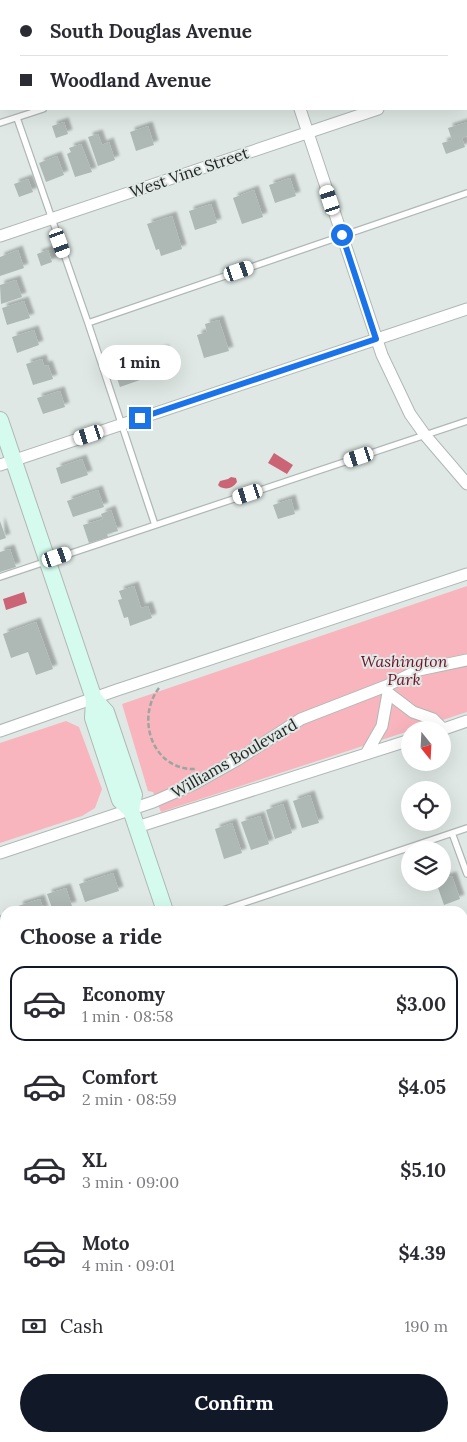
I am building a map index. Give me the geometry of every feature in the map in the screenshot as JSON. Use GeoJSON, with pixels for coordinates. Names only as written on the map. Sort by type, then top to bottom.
{"type":"FeatureCollection","features":[{"type":"Feature","properties":{"kind":"main road"},"geometry":{"type":"LineString","coordinates":[[0,420],[7,463],[47,561],[94,699],[93,718],[120,800],[131,810],[163,906]]}},
{"type":"Feature","properties":{"kind":"street"},"geometry":{"type":"LineString","coordinates":[[300,110],[376,339],[398,390],[410,414],[425,435],[467,484]]}},
{"type":"Feature","properties":{"kind":"street","name":"West Vine Street"},"geometry":{"type":"LineString","coordinates":[[0,236],[375,110]]}},
{"type":"Feature","properties":{"kind":"street"},"geometry":{"type":"LineString","coordinates":[[7,463],[467,309]]}},
{"type":"Feature","properties":{"kind":"street"},"geometry":{"type":"LineString","coordinates":[[0,731],[467,574]]}},
{"type":"Feature","properties":{"kind":"street","name":"Williams Boulevard"},"geometry":{"type":"LineString","coordinates":[[0,853],[153,802],[194,784],[237,760],[301,719],[387,689],[418,670],[467,660]]}},
{"type":"Feature","properties":{"kind":"street"},"geometry":{"type":"LineString","coordinates":[[387,689],[413,712],[435,721]]}},
{"type":"Feature","properties":{"kind":"street"},"geometry":{"type":"LineString","coordinates":[[366,754],[382,726],[387,689]]}},
{"type":"Feature","properties":{"kind":"street"},"geometry":{"type":"LineString","coordinates":[[451,727],[467,722]]}},
{"type":"Feature","properties":{"kind":"street","name":"Williams Boulevard"},"geometry":{"type":"LineString","coordinates":[[137,827],[401,743]]}},
{"type":"Feature","properties":{"kind":"lane"},"geometry":{"type":"LineString","coordinates":[[0,123],[40,110]]}},
{"type":"Feature","properties":{"kind":"lane"},"geometry":{"type":"LineString","coordinates":[[17,118],[155,525]]}},
{"type":"Feature","properties":{"kind":"lane"},"geometry":{"type":"LineString","coordinates":[[88,323],[467,193]]}},
{"type":"Feature","properties":{"kind":"lane"},"geometry":{"type":"LineString","coordinates":[[0,577],[467,421]]}},
{"type":"Feature","properties":{"kind":"lane"},"geometry":{"type":"LineString","coordinates":[[235,906],[467,828]]}},
{"type":"Feature","properties":{"kind":"lane"},"geometry":{"type":"LineString","coordinates":[[452,833],[467,874]]}},
{"type":"Feature","properties":{"kind":"path"},"geometry":{"type":"LineString","coordinates":[[161,686],[150,704],[148,721],[152,740],[169,763],[189,769],[202,769]]}},
{"type":"Feature","properties":{"kind":"green space","name":"Washington Park"},"geometry":{"type":"Polygon","coordinates":[[[467,586],[467,712],[439,721],[401,721],[401,734],[161,812],[153,792],[148,791],[122,704],[467,586]]]}},
{"type":"Feature","properties":{"kind":"green space"},"geometry":{"type":"Polygon","coordinates":[[[66,721],[79,727],[102,789],[95,808],[82,816],[0,843],[0,743],[66,721]]]}},
{"type":"Feature","properties":{"kind":"shaded area"},"geometry":{"type":"Polygon","coordinates":[[[274,453],[293,465],[287,474],[268,463],[274,453]]]}},
{"type":"Feature","properties":{"kind":"shaded area"},"geometry":{"type":"Polygon","coordinates":[[[231,477],[236,478],[237,482],[234,486],[225,488],[218,485],[220,481],[231,477]]]}},
{"type":"Feature","properties":{"kind":"shaded area"},"geometry":{"type":"Polygon","coordinates":[[[24,592],[27,603],[6,610],[3,599],[24,592]]]}},
{"type":"Feature","properties":{"kind":"building"},"geometry":{"type":"Polygon","coordinates":[[[64,122],[68,134],[56,138],[52,126],[64,122]]]}},
{"type":"Feature","properties":{"kind":"building"},"geometry":{"type":"Polygon","coordinates":[[[467,122],[467,136],[462,138],[465,147],[446,154],[442,143],[452,140],[448,128],[467,122]]]}},
{"type":"Feature","properties":{"kind":"building"},"geometry":{"type":"Polygon","coordinates":[[[148,126],[154,145],[136,151],[130,132],[148,126]]]}},
{"type":"Feature","properties":{"kind":"building"},"geometry":{"type":"Polygon","coordinates":[[[98,134],[102,145],[109,142],[115,160],[98,166],[88,137],[98,134]]]}},
{"type":"Feature","properties":{"kind":"building"},"geometry":{"type":"Polygon","coordinates":[[[81,144],[92,172],[75,177],[67,154],[71,152],[69,148],[81,144]]]}},
{"type":"Feature","properties":{"kind":"building"},"geometry":{"type":"Polygon","coordinates":[[[57,156],[64,175],[46,182],[39,163],[57,156]]]}},
{"type":"Feature","properties":{"kind":"building"},"geometry":{"type":"Polygon","coordinates":[[[290,178],[296,196],[275,203],[269,185],[290,178]]]}},
{"type":"Feature","properties":{"kind":"building"},"geometry":{"type":"Polygon","coordinates":[[[28,179],[33,192],[19,197],[14,184],[28,179]]]}},
{"type":"Feature","properties":{"kind":"building"},"geometry":{"type":"Polygon","coordinates":[[[254,190],[263,217],[242,224],[233,198],[254,190]]]}},
{"type":"Feature","properties":{"kind":"building"},"geometry":{"type":"Polygon","coordinates":[[[211,204],[217,223],[195,230],[189,211],[211,204]]]}},
{"type":"Feature","properties":{"kind":"building"},"geometry":{"type":"Polygon","coordinates":[[[172,216],[182,249],[161,256],[159,249],[156,250],[147,224],[172,216]]]}},
{"type":"Feature","properties":{"kind":"building"},"geometry":{"type":"Polygon","coordinates":[[[18,250],[24,268],[0,276],[0,257],[18,250]]]}},
{"type":"Feature","properties":{"kind":"building"},"geometry":{"type":"Polygon","coordinates":[[[48,250],[52,262],[41,266],[37,254],[48,250]]]}},
{"type":"Feature","properties":{"kind":"building"},"geometry":{"type":"Polygon","coordinates":[[[16,280],[22,297],[1,304],[0,285],[16,280]]]}},
{"type":"Feature","properties":{"kind":"building"},"geometry":{"type":"Polygon","coordinates":[[[24,301],[30,318],[7,325],[2,308],[24,301]]]}},
{"type":"Feature","properties":{"kind":"building"},"geometry":{"type":"Polygon","coordinates":[[[219,320],[229,351],[204,358],[197,335],[207,332],[205,324],[219,320]]]}},
{"type":"Feature","properties":{"kind":"building"},"geometry":{"type":"Polygon","coordinates":[[[34,330],[39,345],[17,353],[12,337],[34,330]]]}},
{"type":"Feature","properties":{"kind":"building"},"geometry":{"type":"Polygon","coordinates":[[[164,349],[171,370],[151,377],[144,356],[164,349]]]}},
{"type":"Feature","properties":{"kind":"building"},"geometry":{"type":"Polygon","coordinates":[[[120,354],[127,368],[136,366],[140,380],[120,387],[110,358],[120,354]]]}},
{"type":"Feature","properties":{"kind":"building"},"geometry":{"type":"Polygon","coordinates":[[[42,359],[44,366],[48,365],[53,379],[33,385],[26,364],[42,359]]]}},
{"type":"Feature","properties":{"kind":"building"},"geometry":{"type":"Polygon","coordinates":[[[60,391],[65,407],[43,414],[37,398],[60,391]]]}},
{"type":"Feature","properties":{"kind":"building"},"geometry":{"type":"Polygon","coordinates":[[[82,459],[88,475],[61,484],[56,468],[82,459]]]}},
{"type":"Feature","properties":{"kind":"building"},"geometry":{"type":"Polygon","coordinates":[[[98,490],[104,507],[73,517],[67,501],[98,490]]]}},
{"type":"Feature","properties":{"kind":"building"},"geometry":{"type":"Polygon","coordinates":[[[291,499],[295,514],[278,519],[273,505],[291,499]]]}},
{"type":"Feature","properties":{"kind":"building"},"geometry":{"type":"Polygon","coordinates":[[[111,510],[118,531],[107,534],[108,537],[89,543],[83,525],[103,519],[101,514],[111,510]]]}},
{"type":"Feature","properties":{"kind":"building"},"geometry":{"type":"Polygon","coordinates":[[[0,521],[6,538],[0,540],[0,521]]]}},
{"type":"Feature","properties":{"kind":"building"},"geometry":{"type":"Polygon","coordinates":[[[10,549],[16,567],[0,572],[0,552],[10,549]]]}},
{"type":"Feature","properties":{"kind":"building"},"geometry":{"type":"Polygon","coordinates":[[[134,586],[141,608],[148,606],[152,618],[130,626],[128,617],[124,618],[118,600],[122,599],[119,591],[134,586]]]}},
{"type":"Feature","properties":{"kind":"building"},"geometry":{"type":"Polygon","coordinates":[[[36,622],[53,669],[36,675],[28,652],[11,658],[3,634],[36,622]]]}},
{"type":"Feature","properties":{"kind":"building"},"geometry":{"type":"Polygon","coordinates":[[[310,795],[319,823],[302,828],[293,801],[310,795]]]}},
{"type":"Feature","properties":{"kind":"building"},"geometry":{"type":"Polygon","coordinates":[[[283,804],[292,833],[275,839],[266,810],[283,804]]]}},
{"type":"Feature","properties":{"kind":"building"},"geometry":{"type":"Polygon","coordinates":[[[260,816],[269,844],[251,850],[241,822],[260,816]]]}},
{"type":"Feature","properties":{"kind":"building"},"geometry":{"type":"Polygon","coordinates":[[[232,823],[242,853],[224,859],[215,829],[232,823]]]}},
{"type":"Feature","properties":{"kind":"building"},"geometry":{"type":"Polygon","coordinates":[[[113,873],[119,891],[85,902],[79,884],[113,873]]]}},
{"type":"Feature","properties":{"kind":"building"},"geometry":{"type":"Polygon","coordinates":[[[451,876],[460,899],[444,905],[439,891],[451,891],[451,876]]]}},
{"type":"Feature","properties":{"kind":"building"},"geometry":{"type":"Polygon","coordinates":[[[66,888],[72,906],[51,906],[47,894],[66,888]]]}},
{"type":"Feature","properties":{"kind":"building"},"geometry":{"type":"Polygon","coordinates":[[[40,899],[42,906],[18,906],[40,899]]]}},
{"type":"Feature","properties":{"kind":"route"},"geometry":{"type":"LineString","coordinates":[[140,418],[376,339],[342,235]]}}]}
